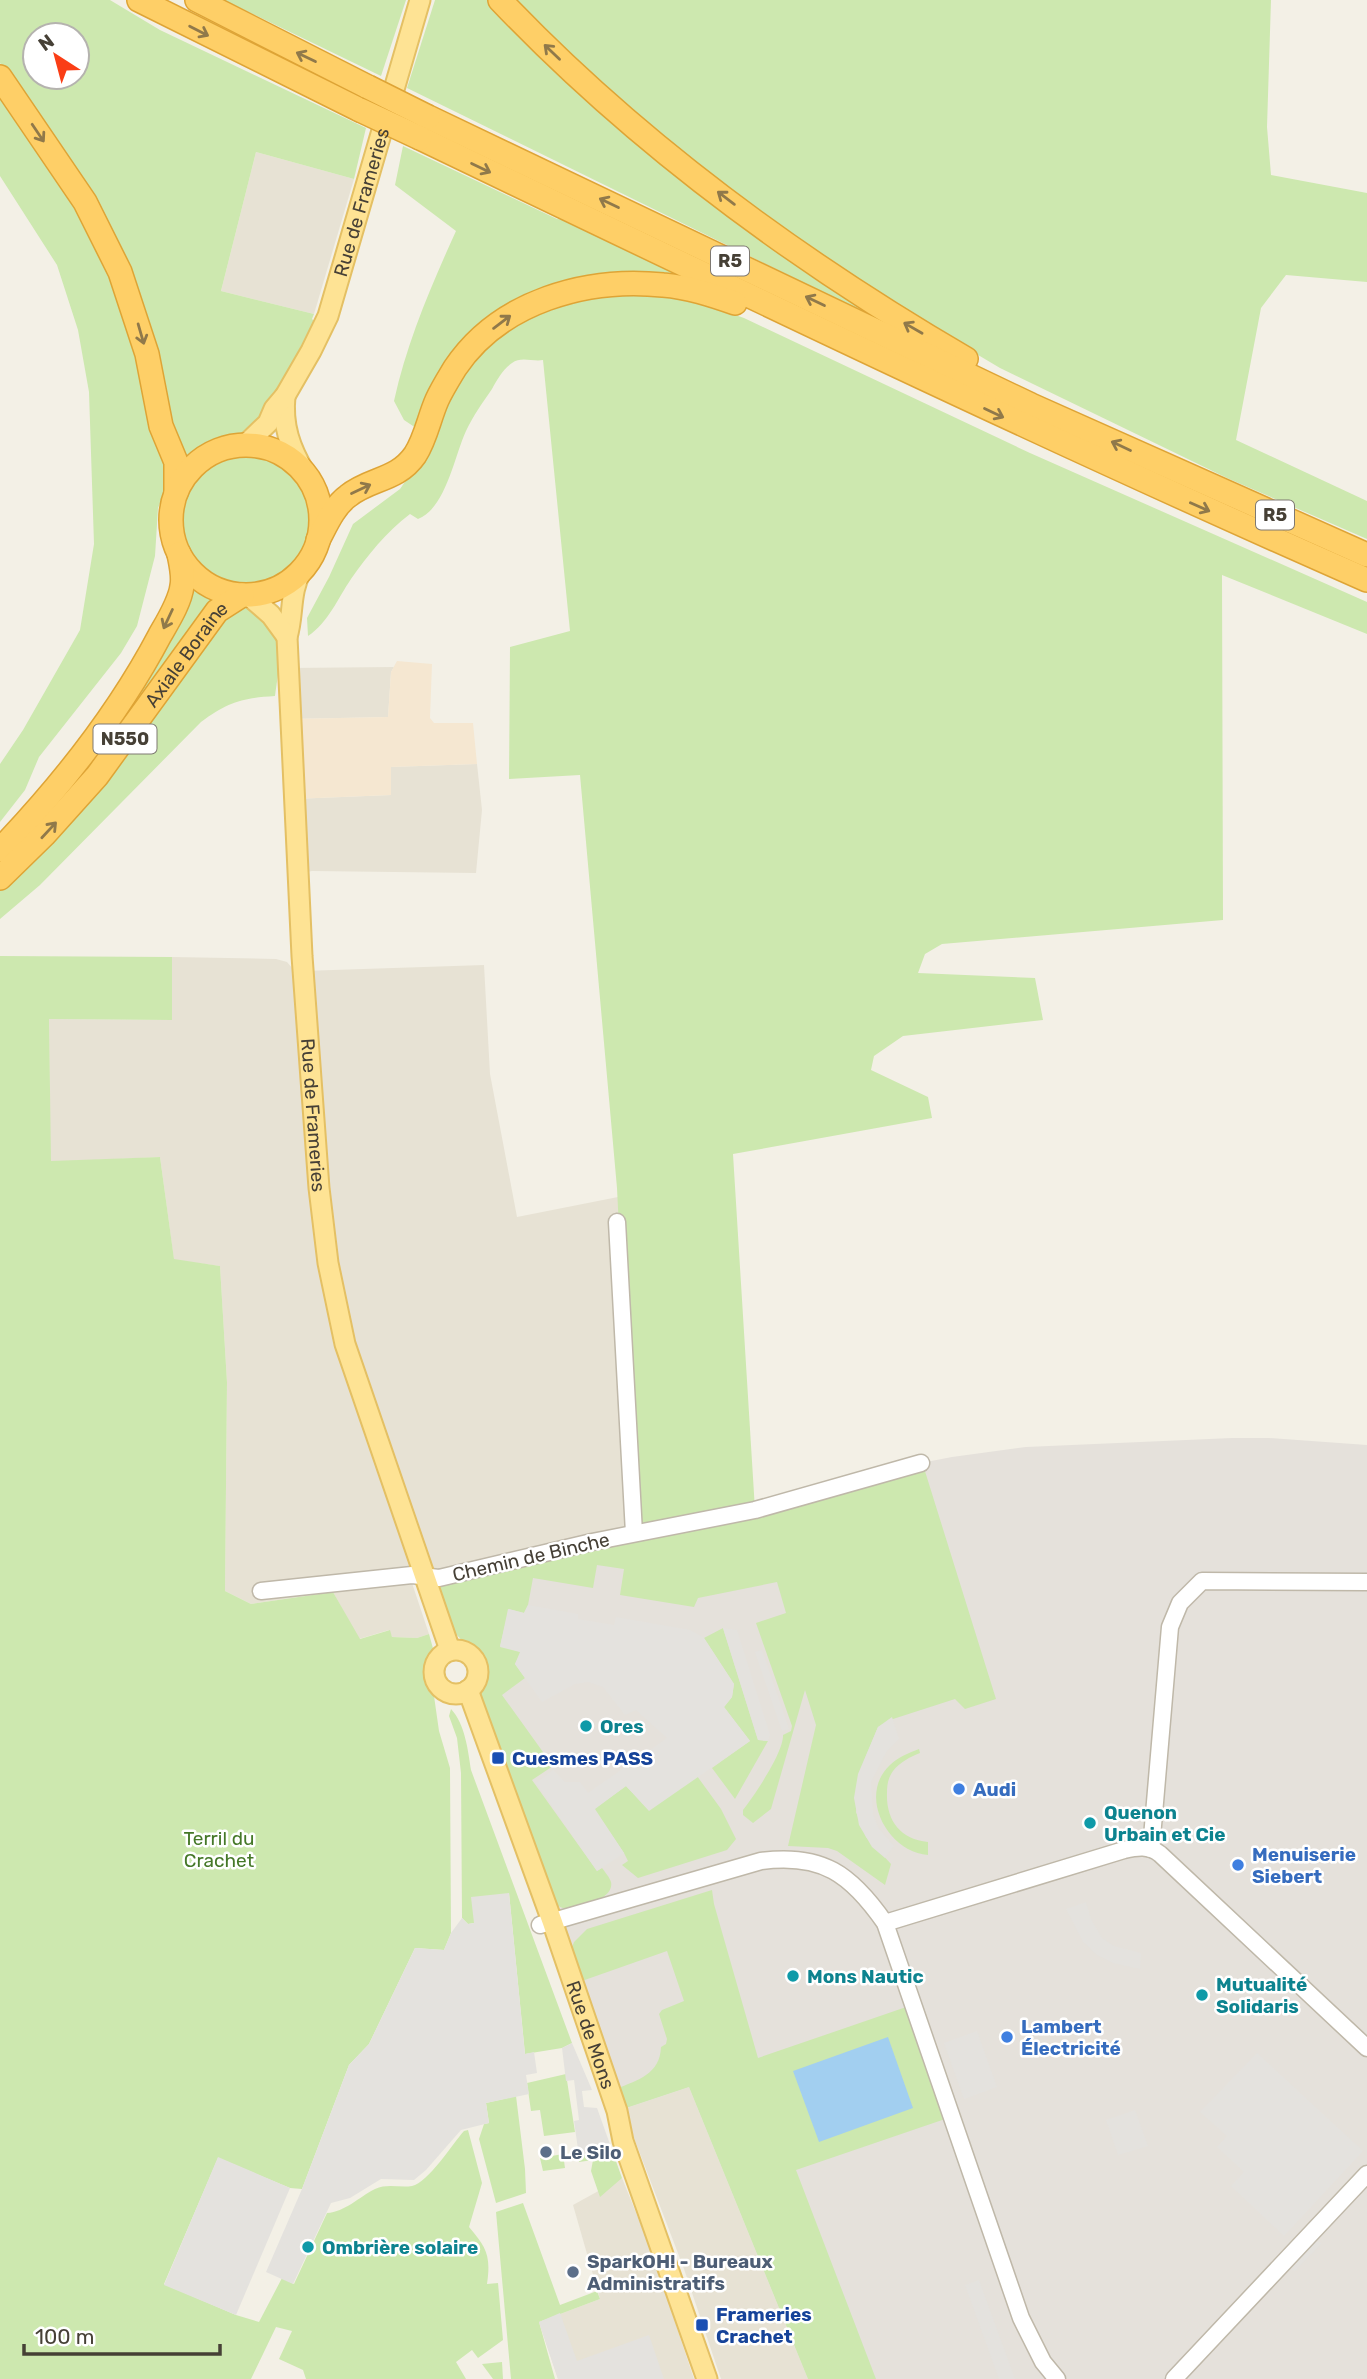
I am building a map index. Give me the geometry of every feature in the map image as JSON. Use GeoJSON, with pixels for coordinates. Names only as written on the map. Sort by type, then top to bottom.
{"type":"FeatureCollection","features":[{"type":"Feature","properties":{"kind":"highway","name":"R5"},"geometry":{"type":"LineString","coordinates":[[139,0],[360,110],[424,128],[1367,555]]}},
{"type":"Feature","properties":{"kind":"highway","name":"R5"},"geometry":{"type":"LineString","coordinates":[[197,0],[368,87],[424,128],[780,311],[1079,452],[1367,580]]}},
{"type":"Feature","properties":{"kind":"highway"},"geometry":{"type":"LineString","coordinates":[[500,0],[601,97],[723,197],[898,319],[1010,384],[1031,404]]}},
{"type":"Feature","properties":{"kind":"highway"},"geometry":{"type":"LineString","coordinates":[[0,76],[85,202],[120,272],[147,354],[161,426],[176,462],[172,525],[179,554],[199,578],[219,590],[245,595],[278,588],[302,570],[336,508],[348,495],[388,478],[404,467],[415,454],[437,400],[457,366],[481,339],[509,317],[537,301],[586,288],[628,283],[688,289],[743,305],[780,311]]}},
{"type":"Feature","properties":{"kind":"highway"},"geometry":{"type":"LineString","coordinates":[[176,494],[187,475],[215,452],[244,446],[271,450],[295,463],[314,488],[321,522],[318,540]]}},
{"type":"Feature","properties":{"kind":"highway","name":"Axiale Boraine"},"geometry":{"type":"LineString","coordinates":[[0,850],[41,807],[78,762],[133,684],[182,588],[179,554]]}},
{"type":"Feature","properties":{"kind":"highway","name":"Axiale Boraine"},"geometry":{"type":"LineString","coordinates":[[0,878],[44,835],[97,776],[217,611],[245,595]]}},
{"type":"Feature","properties":{"kind":"main road","name":"Rue de Frameries"},"geometry":{"type":"LineString","coordinates":[[244,446],[268,423],[328,316],[420,0]]}},
{"type":"Feature","properties":{"kind":"main road"},"geometry":{"type":"LineString","coordinates":[[285,396],[287,435],[304,473]]}},
{"type":"Feature","properties":{"kind":"main road","name":"Rue de Frameries"},"geometry":{"type":"LineString","coordinates":[[302,570],[293,589],[291,624],[287,638],[302,956],[319,1188],[328,1263],[345,1344],[424,1576]]}},
{"type":"Feature","properties":{"kind":"main road"},"geometry":{"type":"LineString","coordinates":[[245,595],[271,615],[287,638]]}},
{"type":"Feature","properties":{"kind":"main road"},"geometry":{"type":"LineString","coordinates":[[424,1576],[450,1650]]}},
{"type":"Feature","properties":{"kind":"main road"},"geometry":{"type":"LineString","coordinates":[[450,1650],[461,1650],[475,1660],[478,1674],[472,1688],[462,1692],[440,1688],[433,1673],[438,1658],[450,1650]]}},
{"type":"Feature","properties":{"kind":"main road","name":"Rue de Mons"},"geometry":{"type":"LineString","coordinates":[[462,1692],[576,2011],[617,2111],[618,2123],[707,2379]]}},
{"type":"Feature","properties":{"kind":"street","name":"Chemin de Binche"},"geometry":{"type":"LineString","coordinates":[[617,1222],[634,1533]]}},
{"type":"Feature","properties":{"kind":"street","name":"Chemin de Binche"},"geometry":{"type":"LineString","coordinates":[[261,1591],[412,1575],[439,1578],[634,1533],[755,1510],[921,1463]]}},
{"type":"Feature","properties":{"kind":"street"},"geometry":{"type":"LineString","coordinates":[[1152,1849],[1170,1628],[1180,1603],[1202,1581],[1367,1582]]}},
{"type":"Feature","properties":{"kind":"street"},"geometry":{"type":"LineString","coordinates":[[885,1923],[1124,1850],[1139,1847],[1152,1849],[1367,2048]]}},
{"type":"Feature","properties":{"kind":"street"},"geometry":{"type":"LineString","coordinates":[[546,1923],[761,1861],[786,1858],[814,1861],[835,1871],[872,1904],[885,1923],[1021,2318],[1043,2362],[1057,2379]]}},
{"type":"Feature","properties":{"kind":"street"},"geometry":{"type":"LineString","coordinates":[[1174,2379],[1367,2174]]}},
{"type":"Feature","properties":{"kind":"shaded area"},"geometry":{"type":"Polygon","coordinates":[[[256,152],[354,179],[314,314],[221,291],[256,152]]]}},
{"type":"Feature","properties":{"kind":"shaded area"},"geometry":{"type":"Polygon","coordinates":[[[397,661],[432,664],[430,718],[434,723],[473,723],[477,764],[391,767],[391,795],[293,799],[290,719],[388,717],[391,672],[397,661]]]}},
{"type":"Feature","properties":{"kind":"shaded area"},"geometry":{"type":"Polygon","coordinates":[[[394,667],[391,672],[388,717],[290,719],[289,668],[394,667]]]}},
{"type":"Feature","properties":{"kind":"shaded area"},"geometry":{"type":"Polygon","coordinates":[[[280,697],[295,940],[292,947],[283,792],[280,697]]]}},
{"type":"Feature","properties":{"kind":"shaded area"},"geometry":{"type":"Polygon","coordinates":[[[477,764],[482,810],[476,873],[312,871],[297,874],[293,799],[391,795],[391,767],[477,764]]]}},
{"type":"Feature","properties":{"kind":"shaded area"},"geometry":{"type":"Polygon","coordinates":[[[172,957],[276,959],[287,962],[293,969],[303,971],[484,965],[490,1074],[517,1217],[618,1197],[634,1533],[411,1580],[429,1634],[417,1638],[392,1637],[389,1630],[359,1639],[333,1592],[251,1604],[225,1591],[227,1382],[220,1266],[174,1260],[160,1157],[51,1162],[50,1152],[49,1019],[171,1020],[172,957]]]}},
{"type":"Feature","properties":{"kind":"shaded area"},"geometry":{"type":"Polygon","coordinates":[[[1232,1438],[1367,1445],[1367,2379],[808,2379],[689,2087],[623,2109],[480,1695],[485,1674],[484,1663],[455,1633],[440,1588],[442,1583],[756,1514],[921,1463],[952,1457],[1026,1447],[1232,1438]]]}},
{"type":"Feature","properties":{"kind":"shaded area"},"geometry":{"type":"Polygon","coordinates":[[[528,1605],[578,1614],[578,1619],[614,1625],[616,1617],[690,1630],[704,1638],[734,1684],[732,1697],[724,1707],[750,1741],[649,1811],[626,1786],[595,1809],[624,1853],[597,1871],[536,1783],[553,1770],[565,1782],[580,1782],[588,1793],[667,1738],[636,1710],[625,1715],[603,1687],[588,1682],[575,1684],[542,1702],[515,1664],[520,1652],[500,1647],[508,1609],[524,1613],[528,1605]]]}},
{"type":"Feature","properties":{"kind":"shaded area"},"geometry":{"type":"Polygon","coordinates":[[[723,1628],[737,1630],[770,1735],[768,1741],[758,1740],[723,1628]]]}},
{"type":"Feature","properties":{"kind":"shaded area"},"geometry":{"type":"Polygon","coordinates":[[[762,1650],[789,1729],[782,1731],[755,1652],[762,1650]]]}},
{"type":"Feature","properties":{"kind":"shaded area"},"geometry":{"type":"Polygon","coordinates":[[[892,1717],[899,1739],[887,1751],[871,1782],[873,1814],[878,1827],[894,1846],[885,1858],[872,1847],[859,1825],[854,1798],[858,1774],[878,1727],[892,1717]]]}},
{"type":"Feature","properties":{"kind":"shaded area"},"geometry":{"type":"Polygon","coordinates":[[[509,1893],[525,2054],[534,2052],[537,2073],[526,2075],[529,2094],[486,2103],[489,2123],[461,2130],[414,2180],[381,2179],[350,2198],[331,2203],[293,2284],[266,2272],[302,2189],[349,2065],[369,2044],[415,1948],[444,1950],[451,1933],[462,1918],[468,1924],[474,1923],[471,1897],[509,1893]]]}},
{"type":"Feature","properties":{"kind":"shaded area"},"geometry":{"type":"Polygon","coordinates":[[[1086,1902],[1091,1919],[1102,1938],[1114,1946],[1141,1953],[1140,1969],[1113,1963],[1097,1955],[1083,1942],[1066,1909],[1086,1902]]]}},
{"type":"Feature","properties":{"kind":"shaded area"},"geometry":{"type":"Polygon","coordinates":[[[977,2031],[997,2087],[964,2099],[944,2043],[977,2031]]]}},
{"type":"Feature","properties":{"kind":"shaded area"},"geometry":{"type":"Polygon","coordinates":[[[572,2043],[592,2090],[582,2091],[584,2107],[597,2108],[612,2150],[579,2156],[574,2121],[579,2120],[574,2080],[566,2081],[562,2048],[572,2043]]]}},
{"type":"Feature","properties":{"kind":"shaded area"},"geometry":{"type":"Polygon","coordinates":[[[1257,2053],[1363,2151],[1284,2236],[1231,2186],[1244,2172],[1217,2147],[1227,2136],[1200,2112],[1257,2053]]]}},
{"type":"Feature","properties":{"kind":"shaded area"},"geometry":{"type":"Polygon","coordinates":[[[689,2087],[808,2379],[721,2379],[684,2269],[623,2109],[689,2087]]]}},
{"type":"Feature","properties":{"kind":"shaded area"},"geometry":{"type":"Polygon","coordinates":[[[1135,2110],[1148,2146],[1118,2155],[1106,2120],[1135,2110]]]}},
{"type":"Feature","properties":{"kind":"shaded area"},"geometry":{"type":"Polygon","coordinates":[[[218,2157],[290,2188],[236,2315],[164,2285],[218,2157]]]}},
{"type":"Feature","properties":{"kind":"shaded area"},"geometry":{"type":"Polygon","coordinates":[[[622,2178],[651,2250],[694,2379],[558,2379],[539,2322],[600,2299],[573,2205],[622,2178]]]}},
{"type":"Feature","properties":{"kind":"shaded area"},"geometry":{"type":"Polygon","coordinates":[[[1306,2238],[1322,2243],[1295,2271],[1279,2267],[1306,2238]]]}},
{"type":"Feature","properties":{"kind":"shaded area"},"geometry":{"type":"Polygon","coordinates":[[[979,2280],[1015,2379],[999,2379],[965,2285],[979,2280]]]}},
{"type":"Feature","properties":{"kind":"shaded area"},"geometry":{"type":"Polygon","coordinates":[[[560,2313],[577,2361],[649,2335],[664,2379],[558,2379],[539,2322],[560,2313]]]}},
{"type":"Feature","properties":{"kind":"green space"},"geometry":{"type":"Polygon","coordinates":[[[0,0],[110,0],[160,30],[366,128],[354,179],[256,152],[221,291],[314,314],[314,321],[263,420],[238,439],[215,445],[185,466],[170,431],[161,375],[55,144],[0,63],[0,0]]]}},
{"type":"Feature","properties":{"kind":"green space"},"geometry":{"type":"Polygon","coordinates":[[[224,0],[406,0],[381,76],[224,0]]]}},
{"type":"Feature","properties":{"kind":"green space"},"geometry":{"type":"Polygon","coordinates":[[[435,0],[491,0],[898,329],[407,88],[435,0]]]}},
{"type":"Feature","properties":{"kind":"green space"},"geometry":{"type":"Polygon","coordinates":[[[510,0],[1271,0],[1267,127],[1271,175],[1367,193],[1367,282],[1286,275],[1261,308],[1236,440],[1367,501],[1367,539],[1227,478],[1000,368],[857,283],[725,187],[637,116],[510,0]]]}},
{"type":"Feature","properties":{"kind":"green space"},"geometry":{"type":"Polygon","coordinates":[[[0,94],[88,228],[123,310],[145,387],[154,438],[166,460],[168,475],[165,493],[158,508],[155,556],[137,626],[121,653],[39,757],[25,790],[0,822],[0,764],[23,730],[80,630],[94,544],[89,392],[78,330],[57,265],[0,176],[0,94]]]}},
{"type":"Feature","properties":{"kind":"green space"},"geometry":{"type":"Polygon","coordinates":[[[403,146],[557,219],[568,220],[682,274],[681,282],[523,303],[416,428],[404,420],[394,401],[420,314],[456,231],[395,185],[403,146]]]}},
{"type":"Feature","properties":{"kind":"green space"},"geometry":{"type":"Polygon","coordinates":[[[649,292],[698,302],[744,318],[1030,453],[1367,602],[1367,634],[1222,575],[1223,920],[942,944],[925,954],[918,973],[1035,978],[1043,1020],[903,1036],[874,1056],[871,1070],[928,1097],[932,1118],[733,1154],[755,1510],[634,1533],[617,1188],[580,775],[509,779],[510,647],[570,631],[543,360],[519,360],[506,368],[469,425],[448,481],[436,504],[418,519],[410,514],[385,536],[351,579],[327,617],[308,636],[307,618],[353,524],[400,489],[428,448],[453,389],[471,365],[497,339],[517,323],[538,312],[606,294],[649,292]]]}},
{"type":"Feature","properties":{"kind":"green space"},"geometry":{"type":"Polygon","coordinates":[[[247,455],[271,460],[292,474],[306,495],[311,519],[306,543],[292,564],[271,578],[247,583],[223,578],[202,564],[188,543],[183,519],[188,495],[202,474],[223,460],[247,455]]]}},
{"type":"Feature","properties":{"kind":"green space"},"geometry":{"type":"Polygon","coordinates":[[[189,584],[214,601],[143,703],[44,823],[126,713],[189,584]]]}},
{"type":"Feature","properties":{"kind":"green space"},"geometry":{"type":"Polygon","coordinates":[[[246,607],[260,614],[276,632],[280,655],[275,696],[236,702],[201,722],[40,885],[0,919],[0,891],[20,872],[212,631],[232,612],[246,607]]]}},
{"type":"Feature","properties":{"kind":"green space","name":"Terril du Crachet"},"geometry":{"type":"Polygon","coordinates":[[[0,956],[172,957],[172,1020],[49,1019],[51,1161],[160,1157],[174,1259],[220,1266],[227,1382],[225,1591],[251,1604],[333,1592],[360,1639],[390,1630],[392,1637],[417,1638],[429,1634],[434,1652],[427,1668],[427,1681],[434,1696],[439,1731],[450,1768],[451,1933],[444,1950],[415,1948],[369,2044],[349,2065],[302,2189],[290,2188],[218,2158],[164,2284],[259,2322],[282,2278],[294,2284],[327,2213],[346,2207],[380,2187],[412,2186],[418,2183],[433,2170],[464,2131],[468,2130],[482,2183],[469,2227],[480,2241],[488,2259],[487,2284],[498,2283],[503,2340],[478,2358],[472,2350],[456,2362],[466,2379],[306,2379],[303,2370],[279,2359],[292,2331],[276,2327],[251,2379],[0,2379],[0,956]]]}},
{"type":"Feature","properties":{"kind":"green space"},"geometry":{"type":"Polygon","coordinates":[[[924,1468],[996,1699],[965,1709],[955,1699],[893,1719],[878,1727],[864,1761],[856,1812],[866,1837],[891,1864],[885,1885],[837,1851],[788,1846],[816,1725],[805,1690],[771,1809],[753,1823],[743,1815],[743,1810],[774,1763],[783,1735],[791,1731],[792,1726],[756,1623],[786,1613],[777,1582],[698,1598],[694,1607],[620,1595],[624,1569],[597,1565],[593,1588],[533,1578],[524,1613],[509,1609],[500,1646],[521,1652],[515,1664],[525,1678],[502,1695],[553,1766],[532,1780],[597,1871],[602,1868],[611,1882],[608,1893],[587,1905],[567,1909],[551,1902],[480,1695],[485,1674],[484,1663],[455,1633],[440,1591],[442,1583],[757,1514],[924,1468]]]}},
{"type":"Feature","properties":{"kind":"green space"},"geometry":{"type":"Polygon","coordinates":[[[723,1628],[758,1740],[768,1741],[735,1799],[712,1768],[750,1741],[724,1707],[732,1697],[734,1684],[704,1638],[723,1628]]]}},
{"type":"Feature","properties":{"kind":"green space"},"geometry":{"type":"Polygon","coordinates":[[[451,1709],[463,1730],[471,1770],[572,2043],[562,2048],[525,2054],[509,1893],[474,1923],[468,1924],[462,1918],[461,1773],[457,1738],[449,1716],[451,1709]]]}},
{"type":"Feature","properties":{"kind":"green space"},"geometry":{"type":"Polygon","coordinates":[[[919,1749],[920,1753],[902,1762],[891,1774],[887,1803],[892,1820],[902,1832],[928,1842],[928,1855],[914,1852],[901,1844],[882,1821],[877,1806],[876,1792],[890,1765],[919,1749]]]}},
{"type":"Feature","properties":{"kind":"green space"},"geometry":{"type":"Polygon","coordinates":[[[697,1776],[721,1809],[736,1839],[727,1850],[638,1878],[622,1865],[628,1861],[624,1853],[594,1809],[626,1786],[649,1810],[697,1776]]]}},
{"type":"Feature","properties":{"kind":"green space"},"geometry":{"type":"Polygon","coordinates":[[[712,1890],[758,2058],[912,2005],[951,2117],[796,2170],[876,2379],[808,2379],[689,2087],[623,2109],[616,2089],[640,2079],[657,2064],[661,2047],[666,2044],[667,2039],[659,2014],[662,2010],[684,2001],[667,1951],[579,1982],[569,1955],[574,1942],[587,1929],[712,1890]]]}},
{"type":"Feature","properties":{"kind":"green space"},"geometry":{"type":"Polygon","coordinates":[[[566,2074],[575,2132],[544,2136],[540,2110],[531,2111],[527,2083],[566,2074]]]}},
{"type":"Feature","properties":{"kind":"green space"},"geometry":{"type":"Polygon","coordinates":[[[516,2096],[526,2193],[496,2203],[479,2139],[484,2124],[489,2123],[486,2103],[516,2096]]]}},
{"type":"Feature","properties":{"kind":"green space"},"geometry":{"type":"Polygon","coordinates":[[[612,2150],[622,2178],[600,2197],[591,2171],[593,2160],[579,2162],[579,2156],[612,2150]]]}},
{"type":"Feature","properties":{"kind":"green space"},"geometry":{"type":"Polygon","coordinates":[[[563,2154],[565,2168],[543,2171],[540,2158],[563,2154]]]}},
{"type":"Feature","properties":{"kind":"green space"},"geometry":{"type":"Polygon","coordinates":[[[523,2203],[560,2305],[597,2291],[600,2299],[539,2322],[555,2379],[511,2379],[496,2212],[523,2203]]]}},
{"type":"Feature","properties":{"kind":"green space"},"geometry":{"type":"Polygon","coordinates":[[[502,2362],[503,2379],[493,2379],[482,2364],[502,2362]]]}},
{"type":"Feature","properties":{"kind":"water"},"geometry":{"type":"Polygon","coordinates":[[[888,2037],[913,2108],[819,2142],[793,2071],[888,2037]]]}},
{"type":"Feature","properties":{"kind":"place","name":"Ores"},"geometry":{"type":"Point","coordinates":[586,1726]}},
{"type":"Feature","properties":{"kind":"place","name":"Cuesmes PASS"},"geometry":{"type":"Point","coordinates":[498,1758]}},
{"type":"Feature","properties":{"kind":"place","name":"Audi"},"geometry":{"type":"Point","coordinates":[959,1789]}},
{"type":"Feature","properties":{"kind":"place","name":"Quenon Urbain et Cie"},"geometry":{"type":"Point","coordinates":[1090,1823]}},
{"type":"Feature","properties":{"kind":"place","name":"Menuiserie Siebert"},"geometry":{"type":"Point","coordinates":[1238,1865]}},
{"type":"Feature","properties":{"kind":"place","name":"Mons Nautic"},"geometry":{"type":"Point","coordinates":[793,1976]}},
{"type":"Feature","properties":{"kind":"place","name":"Mutualité Solidaris"},"geometry":{"type":"Point","coordinates":[1202,1995]}},
{"type":"Feature","properties":{"kind":"place","name":"Lambert Électricité"},"geometry":{"type":"Point","coordinates":[1007,2037]}},
{"type":"Feature","properties":{"kind":"place","name":"Le Silo"},"geometry":{"type":"Point","coordinates":[546,2152]}},
{"type":"Feature","properties":{"kind":"place","name":"Ombrière solaire"},"geometry":{"type":"Point","coordinates":[308,2247]}},
{"type":"Feature","properties":{"kind":"place","name":"SparkOH! - Bureaux Administratifs"},"geometry":{"type":"Point","coordinates":[573,2272]}},
{"type":"Feature","properties":{"kind":"place","name":"Frameries Crachet"},"geometry":{"type":"Point","coordinates":[702,2325]}}]}
